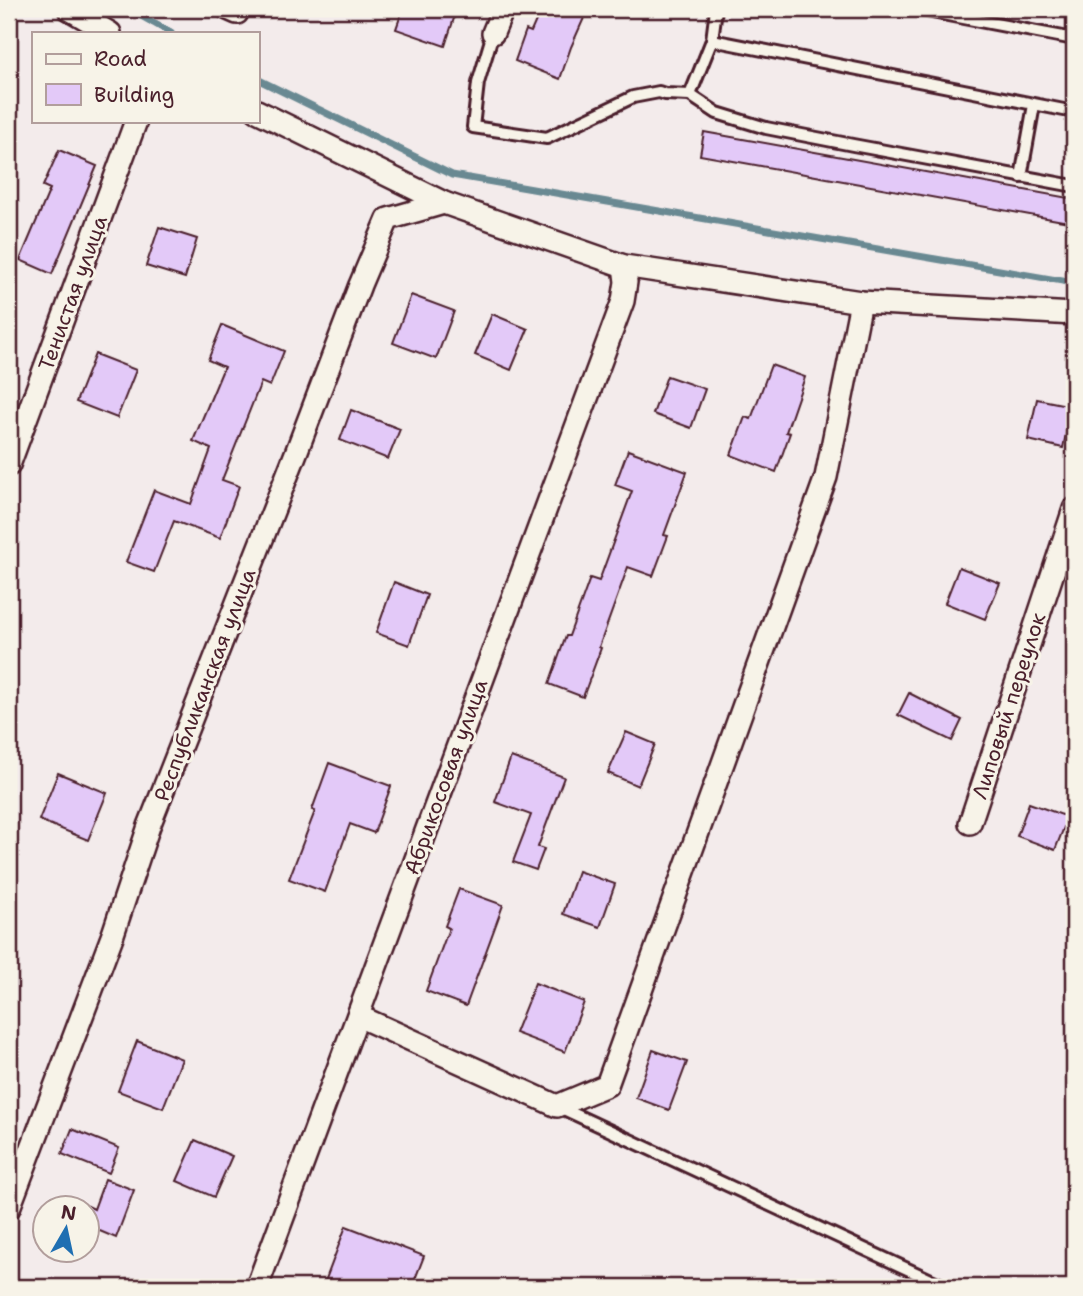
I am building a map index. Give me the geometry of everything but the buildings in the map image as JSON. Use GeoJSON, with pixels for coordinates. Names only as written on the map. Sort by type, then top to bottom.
{"type":"FeatureCollection","features":[{"type":"Feature","properties":{"kind":"street"},"geometry":{"type":"LineString","coordinates":[[69,9],[108,32]]}},
{"type":"Feature","properties":{"kind":"street"},"geometry":{"type":"LineString","coordinates":[[228,9],[237,13],[238,9]]}},
{"type":"Feature","properties":{"kind":"street"},"geometry":{"type":"LineString","coordinates":[[493,33],[503,9]]}},
{"type":"Feature","properties":{"kind":"street"},"geometry":{"type":"LineString","coordinates":[[259,112],[444,203],[624,266],[861,302],[1074,314]]}},
{"type":"Feature","properties":{"kind":"street","name":"Тенистая улица"},"geometry":{"type":"LineString","coordinates":[[9,465],[136,122]]}},
{"type":"Feature","properties":{"kind":"street","name":"Республиканская улица"},"geometry":{"type":"LineString","coordinates":[[9,1209],[113,934],[154,813],[388,219],[444,203]]}},
{"type":"Feature","properties":{"kind":"street","name":"Абрикосовая улица"},"geometry":{"type":"LineString","coordinates":[[257,1287],[623,301],[624,266]]}},
{"type":"Feature","properties":{"kind":"street"},"geometry":{"type":"LineString","coordinates":[[358,1016],[557,1106],[607,1085],[826,477],[861,302]]}},
{"type":"Feature","properties":{"kind":"street","name":"Липовый переулок"},"geometry":{"type":"LineString","coordinates":[[970,823],[1074,509]]}},
{"type":"Feature","properties":{"kind":"lane"},"geometry":{"type":"LineString","coordinates":[[690,95],[712,40],[716,9]]}},
{"type":"Feature","properties":{"kind":"lane"},"geometry":{"type":"LineString","coordinates":[[916,9],[1074,39]]}},
{"type":"Feature","properties":{"kind":"lane"},"geometry":{"type":"LineString","coordinates":[[493,33],[478,83],[473,127],[547,138],[633,97],[659,92],[690,95],[717,113],[766,128],[1074,186]]}},
{"type":"Feature","properties":{"kind":"lane"},"geometry":{"type":"LineString","coordinates":[[712,40],[1074,112]]}},
{"type":"Feature","properties":{"kind":"lane"},"geometry":{"type":"LineString","coordinates":[[1021,177],[1034,105]]}},
{"type":"Feature","properties":{"kind":"lane"},"geometry":{"type":"LineString","coordinates":[[557,1106],[946,1287]]}},
{"type":"Feature","properties":{"kind":"waterway"},"geometry":{"type":"LineString","coordinates":[[129,9],[169,32]]}},
{"type":"Feature","properties":{"kind":"waterway"},"geometry":{"type":"LineString","coordinates":[[259,80],[452,175],[1074,283]]}}]}
